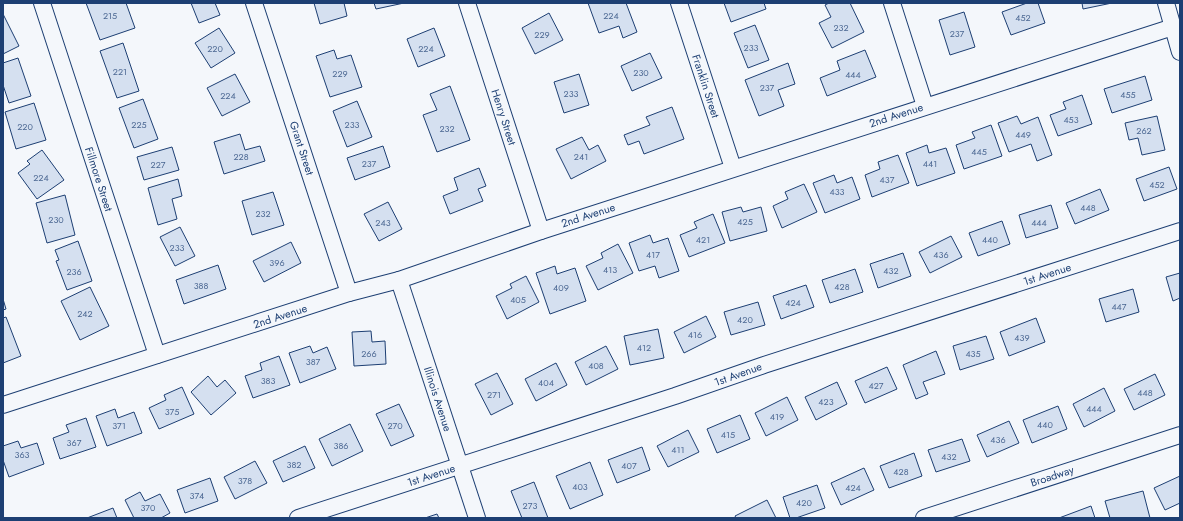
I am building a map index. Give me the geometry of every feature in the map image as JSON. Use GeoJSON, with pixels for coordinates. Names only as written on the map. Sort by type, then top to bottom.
{"type":"FeatureCollection","features":[{"type":"Feature","properties":{"kind":"street","name":"Fillmore Street"},"geometry":{"type":"LineString","coordinates":[[42,3],[157,355]]}},
{"type":"Feature","properties":{"kind":"street","name":"Grant Street"},"geometry":{"type":"LineString","coordinates":[[254,3],[349,293]]}},
{"type":"Feature","properties":{"kind":"street","name":"Henry Street"},"geometry":{"type":"LineString","coordinates":[[467,3],[541,231]]}},
{"type":"Feature","properties":{"kind":"street","name":"Franklin Street"},"geometry":{"type":"LineString","coordinates":[[679,3],[733,168]]}},
{"type":"Feature","properties":{"kind":"street"},"geometry":{"type":"LineString","coordinates":[[892,3],[925,106]]}},
{"type":"Feature","properties":{"kind":"street"},"geometry":{"type":"LineString","coordinates":[[1171,4],[1173,26],[1180,52]]}},
{"type":"Feature","properties":{"kind":"street","name":"2nd Avenue"},"geometry":{"type":"LineString","coordinates":[[3,405],[349,293],[399,280],[541,231],[1173,26]]}},
{"type":"Feature","properties":{"kind":"street","name":"1st Avenue"},"geometry":{"type":"LineString","coordinates":[[298,518],[675,396],[764,364],[1180,231]]}},
{"type":"Feature","properties":{"kind":"street","name":"Illinois Avenue"},"geometry":{"type":"LineString","coordinates":[[399,280],[477,518]]}},
{"type":"Feature","properties":{"kind":"street","name":"Broadway"},"geometry":{"type":"LineString","coordinates":[[924,518],[1180,435]]}},
{"type":"Feature","properties":{"kind":"building"},"geometry":{"type":"Polygon","coordinates":[[[86,3],[126,3],[135,28],[100,40],[86,3]]]}},
{"type":"Feature","properties":{"kind":"building"},"geometry":{"type":"Polygon","coordinates":[[[191,3],[215,3],[220,15],[199,23],[191,3]]]}},
{"type":"Feature","properties":{"kind":"building"},"geometry":{"type":"Polygon","coordinates":[[[314,3],[344,3],[347,16],[320,24],[314,3]]]}},
{"type":"Feature","properties":{"kind":"building"},"geometry":{"type":"Polygon","coordinates":[[[374,3],[404,3],[376,9],[374,3]]]}},
{"type":"Feature","properties":{"kind":"building"},"geometry":{"type":"Polygon","coordinates":[[[588,3],[626,3],[637,32],[623,38],[619,26],[599,33],[588,3]]]}},
{"type":"Feature","properties":{"kind":"building"},"geometry":{"type":"Polygon","coordinates":[[[724,3],[764,3],[766,9],[731,22],[724,3]]]}},
{"type":"Feature","properties":{"kind":"building"},"geometry":{"type":"Polygon","coordinates":[[[829,3],[850,3],[864,32],[832,48],[819,23],[831,17],[825,5],[829,3]]]}},
{"type":"Feature","properties":{"kind":"building"},"geometry":{"type":"Polygon","coordinates":[[[1027,3],[1038,3],[1045,23],[1011,35],[1002,12],[1027,3]]]}},
{"type":"Feature","properties":{"kind":"building"},"geometry":{"type":"Polygon","coordinates":[[[1082,3],[1112,3],[1083,9],[1082,3]]]}},
{"type":"Feature","properties":{"kind":"building"},"geometry":{"type":"Polygon","coordinates":[[[964,12],[975,47],[950,55],[939,20],[964,12]]]}},
{"type":"Feature","properties":{"kind":"building"},"geometry":{"type":"Polygon","coordinates":[[[549,13],[563,40],[535,54],[522,28],[549,13]]]}},
{"type":"Feature","properties":{"kind":"building"},"geometry":{"type":"Polygon","coordinates":[[[3,14],[19,46],[3,54],[3,14]]]}},
{"type":"Feature","properties":{"kind":"building"},"geometry":{"type":"Polygon","coordinates":[[[755,25],[769,60],[748,68],[734,33],[755,25]]]}},
{"type":"Feature","properties":{"kind":"building"},"geometry":{"type":"Polygon","coordinates":[[[219,28],[235,53],[211,68],[195,43],[219,28]]]}},
{"type":"Feature","properties":{"kind":"building"},"geometry":{"type":"Polygon","coordinates":[[[434,28],[445,56],[418,67],[407,39],[434,28]]]}},
{"type":"Feature","properties":{"kind":"building"},"geometry":{"type":"Polygon","coordinates":[[[123,43],[139,91],[117,98],[100,51],[123,43]]]}},
{"type":"Feature","properties":{"kind":"building"},"geometry":{"type":"Polygon","coordinates":[[[334,50],[337,59],[351,55],[362,87],[330,97],[316,56],[334,50]]]}},
{"type":"Feature","properties":{"kind":"building"},"geometry":{"type":"Polygon","coordinates":[[[865,50],[876,77],[827,96],[820,78],[840,70],[837,61],[865,50]]]}},
{"type":"Feature","properties":{"kind":"building"},"geometry":{"type":"Polygon","coordinates":[[[650,53],[662,78],[632,91],[621,66],[650,53]]]}},
{"type":"Feature","properties":{"kind":"building"},"geometry":{"type":"Polygon","coordinates":[[[18,58],[31,96],[9,103],[3,85],[3,63],[18,58]]]}},
{"type":"Feature","properties":{"kind":"building"},"geometry":{"type":"Polygon","coordinates":[[[788,63],[795,84],[778,90],[784,106],[759,116],[745,80],[788,63]]]}},
{"type":"Feature","properties":{"kind":"building"},"geometry":{"type":"Polygon","coordinates":[[[235,74],[250,102],[222,116],[207,88],[235,74]]]}},
{"type":"Feature","properties":{"kind":"building"},"geometry":{"type":"Polygon","coordinates":[[[579,74],[589,105],[564,113],[554,82],[579,74]]]}},
{"type":"Feature","properties":{"kind":"building"},"geometry":{"type":"Polygon","coordinates":[[[1145,76],[1152,100],[1112,113],[1104,89],[1145,76]]]}},
{"type":"Feature","properties":{"kind":"building"},"geometry":{"type":"Polygon","coordinates":[[[450,86],[470,140],[437,152],[423,115],[437,110],[430,94],[450,86]]]}},
{"type":"Feature","properties":{"kind":"building"},"geometry":{"type":"Polygon","coordinates":[[[1082,95],[1092,124],[1058,136],[1050,115],[1066,109],[1063,102],[1082,95]]]}},
{"type":"Feature","properties":{"kind":"building"},"geometry":{"type":"Polygon","coordinates":[[[143,99],[158,139],[134,148],[119,108],[143,99]]]}},
{"type":"Feature","properties":{"kind":"building"},"geometry":{"type":"Polygon","coordinates":[[[357,101],[372,137],[347,147],[333,111],[357,101]]]}},
{"type":"Feature","properties":{"kind":"building"},"geometry":{"type":"Polygon","coordinates":[[[34,103],[46,140],[16,149],[5,112],[34,103]]]}},
{"type":"Feature","properties":{"kind":"building"},"geometry":{"type":"Polygon","coordinates":[[[672,107],[684,139],[644,154],[639,141],[628,145],[624,135],[650,125],[646,117],[672,107]]]}},
{"type":"Feature","properties":{"kind":"building"},"geometry":{"type":"Polygon","coordinates":[[[1017,116],[1021,124],[1038,117],[1052,155],[1037,161],[1031,144],[1009,152],[998,123],[1017,116]]]}},
{"type":"Feature","properties":{"kind":"building"},"geometry":{"type":"Polygon","coordinates":[[[1157,116],[1165,150],[1142,155],[1138,138],[1129,140],[1125,123],[1157,116]]]}},
{"type":"Feature","properties":{"kind":"building"},"geometry":{"type":"Polygon","coordinates":[[[991,125],[1002,156],[964,169],[956,145],[975,138],[972,132],[991,125]]]}},
{"type":"Feature","properties":{"kind":"building"},"geometry":{"type":"Polygon","coordinates":[[[240,134],[245,150],[260,146],[265,161],[224,174],[214,142],[240,134]]]}},
{"type":"Feature","properties":{"kind":"building"},"geometry":{"type":"Polygon","coordinates":[[[582,137],[589,150],[598,145],[606,161],[571,179],[556,149],[582,137]]]}},
{"type":"Feature","properties":{"kind":"building"},"geometry":{"type":"Polygon","coordinates":[[[927,145],[929,153],[946,148],[955,173],[917,186],[906,153],[927,145]]]}},
{"type":"Feature","properties":{"kind":"building"},"geometry":{"type":"Polygon","coordinates":[[[383,146],[390,167],[355,180],[347,158],[383,146]]]}},
{"type":"Feature","properties":{"kind":"building"},"geometry":{"type":"Polygon","coordinates":[[[172,147],[179,170],[144,180],[137,157],[172,147]]]}},
{"type":"Feature","properties":{"kind":"building"},"geometry":{"type":"Polygon","coordinates":[[[42,150],[64,180],[37,199],[18,173],[30,164],[27,161],[42,150]]]}},
{"type":"Feature","properties":{"kind":"building"},"geometry":{"type":"Polygon","coordinates":[[[898,155],[909,183],[872,197],[865,175],[880,169],[878,162],[898,155]]]}},
{"type":"Feature","properties":{"kind":"building"},"geometry":{"type":"Polygon","coordinates":[[[1169,167],[1177,189],[1144,201],[1136,179],[1169,167]]]}},
{"type":"Feature","properties":{"kind":"building"},"geometry":{"type":"Polygon","coordinates":[[[479,168],[486,186],[478,189],[483,201],[450,214],[443,196],[458,190],[454,178],[479,168]]]}},
{"type":"Feature","properties":{"kind":"building"},"geometry":{"type":"Polygon","coordinates":[[[834,175],[837,183],[852,177],[860,199],[825,213],[813,183],[834,175]]]}},
{"type":"Feature","properties":{"kind":"building"},"geometry":{"type":"Polygon","coordinates":[[[178,179],[182,196],[172,199],[177,219],[158,225],[148,188],[178,179]]]}},
{"type":"Feature","properties":{"kind":"building"},"geometry":{"type":"Polygon","coordinates":[[[804,184],[817,212],[782,228],[773,206],[788,199],[785,192],[804,184]]]}},
{"type":"Feature","properties":{"kind":"building"},"geometry":{"type":"Polygon","coordinates":[[[1100,189],[1109,210],[1075,224],[1066,203],[1100,189]]]}},
{"type":"Feature","properties":{"kind":"building"},"geometry":{"type":"Polygon","coordinates":[[[273,192],[284,225],[252,235],[242,201],[273,192]]]}},
{"type":"Feature","properties":{"kind":"building"},"geometry":{"type":"Polygon","coordinates":[[[65,195],[75,235],[47,243],[36,203],[65,195]]]}},
{"type":"Feature","properties":{"kind":"building"},"geometry":{"type":"Polygon","coordinates":[[[388,202],[402,229],[379,241],[364,214],[388,202]]]}},
{"type":"Feature","properties":{"kind":"building"},"geometry":{"type":"Polygon","coordinates":[[[1051,205],[1058,228],[1026,238],[1019,215],[1051,205]]]}},
{"type":"Feature","properties":{"kind":"building"},"geometry":{"type":"Polygon","coordinates":[[[741,207],[743,212],[761,207],[767,231],[730,241],[722,212],[741,207]]]}},
{"type":"Feature","properties":{"kind":"building"},"geometry":{"type":"Polygon","coordinates":[[[713,214],[725,243],[689,257],[680,235],[697,228],[694,222],[713,214]]]}},
{"type":"Feature","properties":{"kind":"building"},"geometry":{"type":"Polygon","coordinates":[[[1002,221],[1010,244],[978,256],[969,233],[1002,221]]]}},
{"type":"Feature","properties":{"kind":"building"},"geometry":{"type":"Polygon","coordinates":[[[180,227],[195,256],[175,266],[160,237],[180,227]]]}},
{"type":"Feature","properties":{"kind":"building"},"geometry":{"type":"Polygon","coordinates":[[[650,235],[653,243],[668,238],[679,271],[659,278],[655,266],[639,271],[629,243],[650,235]]]}},
{"type":"Feature","properties":{"kind":"building"},"geometry":{"type":"Polygon","coordinates":[[[951,236],[962,257],[930,273],[919,252],[951,236]]]}},
{"type":"Feature","properties":{"kind":"building"},"geometry":{"type":"Polygon","coordinates":[[[78,241],[92,281],[67,290],[56,261],[59,260],[55,250],[78,241]]]}},
{"type":"Feature","properties":{"kind":"building"},"geometry":{"type":"Polygon","coordinates":[[[291,242],[301,263],[264,282],[253,261],[291,242]]]}},
{"type":"Feature","properties":{"kind":"building"},"geometry":{"type":"Polygon","coordinates":[[[618,244],[633,273],[598,290],[586,266],[603,258],[601,253],[618,244]]]}},
{"type":"Feature","properties":{"kind":"building"},"geometry":{"type":"Polygon","coordinates":[[[903,253],[911,276],[878,288],[870,264],[903,253]]]}},
{"type":"Feature","properties":{"kind":"building"},"geometry":{"type":"Polygon","coordinates":[[[218,265],[226,289],[184,304],[176,280],[218,265]]]}},
{"type":"Feature","properties":{"kind":"building"},"geometry":{"type":"Polygon","coordinates":[[[555,266],[557,274],[575,268],[586,301],[550,314],[536,273],[555,266]]]}},
{"type":"Feature","properties":{"kind":"building"},"geometry":{"type":"Polygon","coordinates":[[[855,269],[863,292],[830,303],[822,280],[855,269]]]}},
{"type":"Feature","properties":{"kind":"building"},"geometry":{"type":"Polygon","coordinates":[[[1180,273],[1180,298],[1173,301],[1166,277],[1180,273]]]}},
{"type":"Feature","properties":{"kind":"building"},"geometry":{"type":"Polygon","coordinates":[[[526,276],[539,302],[507,319],[496,296],[512,288],[510,284],[526,276]]]}},
{"type":"Feature","properties":{"kind":"building"},"geometry":{"type":"Polygon","coordinates":[[[806,285],[814,307],[781,319],[773,296],[806,285]]]}},
{"type":"Feature","properties":{"kind":"building"},"geometry":{"type":"Polygon","coordinates":[[[90,287],[109,326],[80,340],[61,301],[90,287]]]}},
{"type":"Feature","properties":{"kind":"building"},"geometry":{"type":"Polygon","coordinates":[[[1133,289],[1139,312],[1106,322],[1099,299],[1133,289]]]}},
{"type":"Feature","properties":{"kind":"building"},"geometry":{"type":"Polygon","coordinates":[[[3,299],[6,309],[3,310],[3,299]]]}},
{"type":"Feature","properties":{"kind":"building"},"geometry":{"type":"Polygon","coordinates":[[[758,302],[765,325],[731,335],[724,312],[758,302]]]}},
{"type":"Feature","properties":{"kind":"building"},"geometry":{"type":"Polygon","coordinates":[[[706,316],[716,337],[684,353],[674,332],[706,316]]]}},
{"type":"Feature","properties":{"kind":"building"},"geometry":{"type":"Polygon","coordinates":[[[6,317],[21,356],[3,363],[3,318],[6,317]]]}},
{"type":"Feature","properties":{"kind":"building"},"geometry":{"type":"Polygon","coordinates":[[[1036,318],[1045,342],[1009,356],[1000,332],[1036,318]]]}},
{"type":"Feature","properties":{"kind":"building"},"geometry":{"type":"Polygon","coordinates":[[[658,329],[664,358],[630,365],[624,336],[658,329]]]}},
{"type":"Feature","properties":{"kind":"building"},"geometry":{"type":"Polygon","coordinates":[[[371,331],[372,342],[385,341],[386,364],[354,366],[352,332],[371,331]]]}},
{"type":"Feature","properties":{"kind":"building"},"geometry":{"type":"Polygon","coordinates":[[[986,336],[994,359],[960,370],[953,346],[986,336]]]}},
{"type":"Feature","properties":{"kind":"building"},"geometry":{"type":"Polygon","coordinates":[[[310,346],[313,353],[327,347],[336,369],[300,383],[289,353],[310,346]]]}},
{"type":"Feature","properties":{"kind":"building"},"geometry":{"type":"Polygon","coordinates":[[[606,346],[618,369],[586,385],[575,362],[606,346]]]}},
{"type":"Feature","properties":{"kind":"building"},"geometry":{"type":"Polygon","coordinates":[[[936,351],[945,374],[923,382],[928,394],[916,399],[903,365],[936,351]]]}},
{"type":"Feature","properties":{"kind":"building"},"geometry":{"type":"Polygon","coordinates":[[[279,356],[290,385],[253,398],[245,376],[262,370],[260,363],[279,356]]]}},
{"type":"Feature","properties":{"kind":"building"},"geometry":{"type":"Polygon","coordinates":[[[556,363],[567,385],[536,401],[525,379],[556,363]]]}},
{"type":"Feature","properties":{"kind":"building"},"geometry":{"type":"Polygon","coordinates":[[[887,367],[897,389],[865,403],[855,381],[887,367]]]}},
{"type":"Feature","properties":{"kind":"building"},"geometry":{"type":"Polygon","coordinates":[[[497,373],[513,404],[491,415],[475,384],[497,373]]]}},
{"type":"Feature","properties":{"kind":"building"},"geometry":{"type":"Polygon","coordinates":[[[1155,374],[1165,395],[1134,410],[1124,389],[1155,374]]]}},
{"type":"Feature","properties":{"kind":"building"},"geometry":{"type":"Polygon","coordinates":[[[208,376],[217,387],[225,380],[236,393],[211,415],[191,392],[208,376]]]}},
{"type":"Feature","properties":{"kind":"building"},"geometry":{"type":"Polygon","coordinates":[[[837,382],[847,404],[816,420],[805,397],[837,382]]]}},
{"type":"Feature","properties":{"kind":"building"},"geometry":{"type":"Polygon","coordinates":[[[182,387],[194,414],[159,429],[149,408],[166,400],[164,395],[182,387]]]}},
{"type":"Feature","properties":{"kind":"building"},"geometry":{"type":"Polygon","coordinates":[[[1104,388],[1115,411],[1084,427],[1073,404],[1104,388]]]}},
{"type":"Feature","properties":{"kind":"building"},"geometry":{"type":"Polygon","coordinates":[[[787,397],[798,420],[766,436],[755,413],[787,397]]]}},
{"type":"Feature","properties":{"kind":"building"},"geometry":{"type":"Polygon","coordinates":[[[399,404],[414,436],[391,446],[376,414],[399,404]]]}},
{"type":"Feature","properties":{"kind":"building"},"geometry":{"type":"Polygon","coordinates":[[[1058,406],[1067,429],[1032,443],[1023,420],[1058,406]]]}},
{"type":"Feature","properties":{"kind":"building"},"geometry":{"type":"Polygon","coordinates":[[[115,409],[118,418],[134,412],[142,433],[107,446],[96,416],[115,409]]]}},
{"type":"Feature","properties":{"kind":"building"},"geometry":{"type":"Polygon","coordinates":[[[740,415],[750,439],[717,453],[707,429],[740,415]]]}},
{"type":"Feature","properties":{"kind":"building"},"geometry":{"type":"Polygon","coordinates":[[[86,418],[96,447],[60,459],[53,438],[69,432],[66,425],[86,418]]]}},
{"type":"Feature","properties":{"kind":"building"},"geometry":{"type":"Polygon","coordinates":[[[1009,421],[1019,443],[987,457],[977,435],[1009,421]]]}},
{"type":"Feature","properties":{"kind":"building"},"geometry":{"type":"Polygon","coordinates":[[[350,424],[363,451],[332,466],[319,439],[350,424]]]}},
{"type":"Feature","properties":{"kind":"building"},"geometry":{"type":"Polygon","coordinates":[[[688,430],[699,452],[668,467],[657,446],[688,430]]]}},
{"type":"Feature","properties":{"kind":"building"},"geometry":{"type":"Polygon","coordinates":[[[962,439],[970,461],[936,472],[928,450],[962,439]]]}},
{"type":"Feature","properties":{"kind":"building"},"geometry":{"type":"Polygon","coordinates":[[[18,441],[21,448],[37,443],[44,464],[9,477],[3,460],[3,446],[18,441]]]}},
{"type":"Feature","properties":{"kind":"building"},"geometry":{"type":"Polygon","coordinates":[[[305,446],[315,468],[283,482],[273,461],[305,446]]]}},
{"type":"Feature","properties":{"kind":"building"},"geometry":{"type":"Polygon","coordinates":[[[642,447],[650,470],[617,483],[608,460],[642,447]]]}},
{"type":"Feature","properties":{"kind":"building"},"geometry":{"type":"Polygon","coordinates":[[[914,453],[922,476],[889,488],[880,466],[914,453]]]}},
{"type":"Feature","properties":{"kind":"building"},"geometry":{"type":"Polygon","coordinates":[[[255,461],[267,483],[235,499],[224,477],[255,461]]]}},
{"type":"Feature","properties":{"kind":"building"},"geometry":{"type":"Polygon","coordinates":[[[590,462],[603,495],[570,509],[556,476],[590,462]]]}},
{"type":"Feature","properties":{"kind":"building"},"geometry":{"type":"Polygon","coordinates":[[[864,468],[874,490],[841,505],[831,483],[864,468]]]}},
{"type":"Feature","properties":{"kind":"building"},"geometry":{"type":"Polygon","coordinates":[[[1180,476],[1180,503],[1165,510],[1154,488],[1180,476]]]}},
{"type":"Feature","properties":{"kind":"building"},"geometry":{"type":"Polygon","coordinates":[[[210,478],[218,501],[185,513],[177,490],[210,478]]]}},
{"type":"Feature","properties":{"kind":"building"},"geometry":{"type":"Polygon","coordinates":[[[534,482],[548,518],[522,518],[511,491],[534,482]]]}},
{"type":"Feature","properties":{"kind":"building"},"geometry":{"type":"Polygon","coordinates":[[[817,485],[825,508],[796,518],[790,518],[783,497],[817,485]]]}},
{"type":"Feature","properties":{"kind":"building"},"geometry":{"type":"Polygon","coordinates":[[[1143,491],[1150,518],[1110,518],[1105,501],[1143,491]]]}},
{"type":"Feature","properties":{"kind":"building"},"geometry":{"type":"Polygon","coordinates":[[[140,492],[145,501],[160,494],[170,513],[161,518],[134,518],[125,500],[140,492]]]}},
{"type":"Feature","properties":{"kind":"building"},"geometry":{"type":"Polygon","coordinates":[[[767,500],[776,518],[736,518],[735,516],[767,500]]]}},
{"type":"Feature","properties":{"kind":"building"},"geometry":{"type":"Polygon","coordinates":[[[1091,506],[1095,518],[1059,518],[1091,506]]]}},
{"type":"Feature","properties":{"kind":"building"},"geometry":{"type":"Polygon","coordinates":[[[113,508],[117,518],[87,518],[113,508]]]}},
{"type":"Feature","properties":{"kind":"building"},"geometry":{"type":"Polygon","coordinates":[[[437,514],[439,518],[425,518],[437,514]]]}}]}
